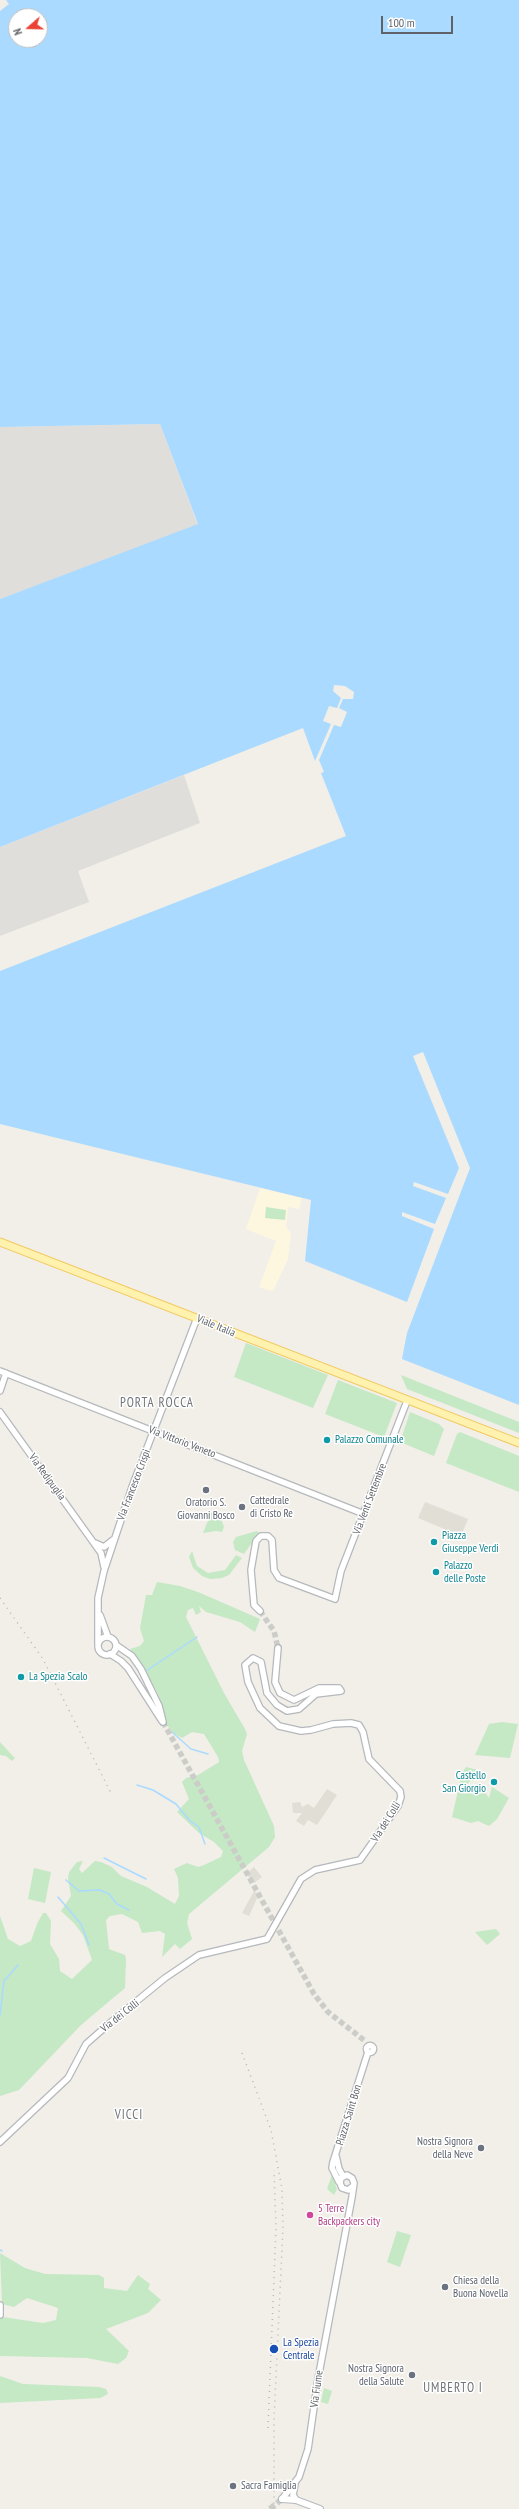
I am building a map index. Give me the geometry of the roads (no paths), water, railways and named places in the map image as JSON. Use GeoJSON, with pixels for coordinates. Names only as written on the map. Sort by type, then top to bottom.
{"type":"FeatureCollection","features":[{"type":"Feature","properties":{"kind":"main road","name":"Viale Italia"},"geometry":{"type":"LineString","coordinates":[[0,1242],[519,1443]]}},
{"type":"Feature","properties":{"kind":"main road"},"geometry":{"type":"LineString","coordinates":[[282,2500],[296,2500],[320,2509]]}},
{"type":"Feature","properties":{"kind":"street","name":"Via Francesco Crispi"},"geometry":{"type":"LineString","coordinates":[[98,1643],[98,1611],[104,1571],[113,1540],[197,1318]]}},
{"type":"Feature","properties":{"kind":"street","name":"Via Vittorio Veneto"},"geometry":{"type":"LineString","coordinates":[[3,1372],[364,1514]]}},
{"type":"Feature","properties":{"kind":"street"},"geometry":{"type":"LineString","coordinates":[[0,1391],[3,1372]]}},
{"type":"Feature","properties":{"kind":"street","name":"Via Venti Settembre"},"geometry":{"type":"LineString","coordinates":[[260,1611],[254,1605],[252,1596],[251,1570],[256,1541],[261,1536],[268,1536],[272,1539],[274,1570],[279,1578],[335,1599],[341,1571],[408,1400]]}},
{"type":"Feature","properties":{"kind":"street","name":"Via Redipuglia"},"geometry":{"type":"LineString","coordinates":[[0,1412],[103,1556],[104,1571]]}},
{"type":"Feature","properties":{"kind":"street"},"geometry":{"type":"LineString","coordinates":[[94,1543],[104,1547],[113,1540]]}},
{"type":"Feature","properties":{"kind":"street","name":"Via Francesco Crispi"},"geometry":{"type":"LineString","coordinates":[[98,1611],[108,1637]]}},
{"type":"Feature","properties":{"kind":"street"},"geometry":{"type":"LineString","coordinates":[[108,1637],[116,1645],[132,1656],[141,1669],[159,1706],[163,1722],[128,1668],[110,1654],[101,1653],[98,1643],[102,1638],[108,1637]]}},
{"type":"Feature","properties":{"kind":"street"},"geometry":{"type":"LineString","coordinates":[[110,1654],[114,1651],[116,1645]]}},
{"type":"Feature","properties":{"kind":"street","name":"Via dei Colli"},"geometry":{"type":"LineString","coordinates":[[0,2142],[61,2085],[71,2073],[86,2044],[115,2018],[165,1978],[199,1955],[226,1947],[261,1942],[267,1938],[301,1879],[315,1870],[360,1860],[398,1806],[401,1797],[400,1791],[369,1759],[359,1725],[351,1723],[333,1724],[301,1731],[279,1726],[260,1708],[248,1682],[245,1665],[253,1658],[261,1662],[267,1693],[277,1705],[287,1711],[299,1709],[316,1694],[341,1691],[339,1688],[319,1688],[294,1700],[280,1693],[275,1682],[278,1648]]}},
{"type":"Feature","properties":{"kind":"street","name":"Piazza Saint Bon"},"geometry":{"type":"LineString","coordinates":[[346,2190],[341,2187],[340,2182],[332,2168],[361,2076],[367,2046]]}},
{"type":"Feature","properties":{"kind":"street","name":"Piazza Saint Bon"},"geometry":{"type":"LineString","coordinates":[[336,2155],[339,2169],[343,2176],[352,2178],[352,2187]]}},
{"type":"Feature","properties":{"kind":"street"},"geometry":{"type":"LineString","coordinates":[[340,2182],[343,2176]]}},
{"type":"Feature","properties":{"kind":"street"},"geometry":{"type":"LineString","coordinates":[[346,2190],[352,2187]]}},
{"type":"Feature","properties":{"kind":"street","name":"Via Fiume"},"geometry":{"type":"LineString","coordinates":[[282,2500],[295,2484],[302,2471],[308,2449],[352,2187]]}},
{"type":"Feature","properties":{"kind":"street","name":"Via Fiume"},"geometry":{"type":"LineString","coordinates":[[346,2190],[350,2202]]}},
{"type":"Feature","properties":{"kind":"street"},"geometry":{"type":"LineString","coordinates":[[0,2305],[0,2315]]}},
{"type":"Feature","properties":{"kind":"street"},"geometry":{"type":"LineString","coordinates":[[295,2484],[293,2495],[296,2500]]}},
{"type":"Feature","properties":{"kind":"water"},"geometry":{"type":"Polygon","coordinates":[[[6,0],[519,0],[519,1405],[402,1359],[407,1333],[470,1168],[423,1052],[413,1056],[459,1168],[448,1194],[414,1182],[413,1186],[446,1198],[435,1224],[402,1212],[402,1216],[434,1229],[407,1302],[305,1261],[311,1200],[0,1124],[0,971],[346,836],[321,773],[324,772],[319,760],[334,725],[341,727],[347,712],[339,708],[343,699],[353,699],[354,692],[345,686],[334,685],[333,691],[341,698],[337,708],[329,706],[323,721],[331,724],[315,761],[303,728],[0,847],[0,599],[198,524],[160,424],[0,427],[0,11],[9,4],[6,0]]]}},
{"type":"Feature","properties":{"kind":"waterway"},"geometry":{"type":"LineString","coordinates":[[146,1671],[197,1637]]}},
{"type":"Feature","properties":{"kind":"waterway"},"geometry":{"type":"LineString","coordinates":[[172,1732],[191,1749],[208,1754]]}},
{"type":"Feature","properties":{"kind":"waterway"},"geometry":{"type":"LineString","coordinates":[[137,1785],[153,1790],[176,1804],[190,1821],[199,1827],[205,1844]]}},
{"type":"Feature","properties":{"kind":"waterway"},"geometry":{"type":"LineString","coordinates":[[104,1858],[146,1879]]}},
{"type":"Feature","properties":{"kind":"waterway"},"geometry":{"type":"LineString","coordinates":[[66,1880],[79,1891],[100,1890],[109,1894],[117,1904],[129,1910]]}},
{"type":"Feature","properties":{"kind":"waterway"},"geometry":{"type":"LineString","coordinates":[[58,1897],[81,1924],[89,1945]]}},
{"type":"Feature","properties":{"kind":"waterway"},"geometry":{"type":"LineString","coordinates":[[0,2015],[4,1981],[18,1965]]}},
{"type":"Feature","properties":{"kind":"tunnel"},"geometry":{"type":"LineString","coordinates":[[260,1611],[274,1631],[278,1648]]}},
{"type":"Feature","properties":{"kind":"tunnel"},"geometry":{"type":"LineString","coordinates":[[163,1722],[314,1994],[328,2012],[365,2041]]}},
{"type":"Feature","properties":{"kind":"tunnel"},"geometry":{"type":"LineString","coordinates":[[270,2509],[282,2499]]}},
{"type":"Feature","properties":{"kind":"railway"},"geometry":{"type":"LineString","coordinates":[[0,1598],[43,1659],[112,1795]]}},
{"type":"Feature","properties":{"kind":"railway"},"geometry":{"type":"LineString","coordinates":[[242,2053],[271,2130],[282,2189],[283,2228],[274,2419],[274,2509]]}},
{"type":"Feature","properties":{"kind":"railway"},"geometry":{"type":"LineString","coordinates":[[268,2428],[276,2228],[274,2170]]}},
{"type":"Feature","properties":{"kind":"place","name":"Palazzo Comunale"},"geometry":{"type":"Point","coordinates":[327,1440]}},
{"type":"Feature","properties":{"kind":"place","name":"Oratorio S. Giovanni Bosco"},"geometry":{"type":"Point","coordinates":[206,1490]}},
{"type":"Feature","properties":{"kind":"place","name":"Cattedrale di Cristo Re"},"geometry":{"type":"Point","coordinates":[242,1507]}},
{"type":"Feature","properties":{"kind":"place","name":"Piazza Giuseppe Verdi"},"geometry":{"type":"Point","coordinates":[434,1542]}},
{"type":"Feature","properties":{"kind":"place","name":"Palazzo delle Poste"},"geometry":{"type":"Point","coordinates":[436,1572]}},
{"type":"Feature","properties":{"kind":"place","name":"La Spezia Scalo"},"geometry":{"type":"Point","coordinates":[21,1677]}},
{"type":"Feature","properties":{"kind":"place","name":"Castello San Giorgio"},"geometry":{"type":"Point","coordinates":[494,1782]}},
{"type":"Feature","properties":{"kind":"place","name":"Nostra Signora della Neve"},"geometry":{"type":"Point","coordinates":[481,2148]}},
{"type":"Feature","properties":{"kind":"place","name":"5 Terre Backpackers city"},"geometry":{"type":"Point","coordinates":[310,2215]}},
{"type":"Feature","properties":{"kind":"place","name":"Chiesa della Buona Novella"},"geometry":{"type":"Point","coordinates":[445,2287]}},
{"type":"Feature","properties":{"kind":"place","name":"La Spezia Centrale"},"geometry":{"type":"Point","coordinates":[274,2349]}},
{"type":"Feature","properties":{"kind":"place","name":"Nostra Signora della Salute"},"geometry":{"type":"Point","coordinates":[412,2375]}},
{"type":"Feature","properties":{"kind":"place","name":"Sacra Famiglia"},"geometry":{"type":"Point","coordinates":[233,2486]}},
{"type":"Feature","properties":{"kind":"district","name":"PORTA ROCCA"},"geometry":{"type":"Point","coordinates":[157,1403]}},
{"type":"Feature","properties":{"kind":"district","name":"VICCI"},"geometry":{"type":"Point","coordinates":[129,2115]}},
{"type":"Feature","properties":{"kind":"district","name":"UMBERTO I"},"geometry":{"type":"Point","coordinates":[453,2388]}}]}
